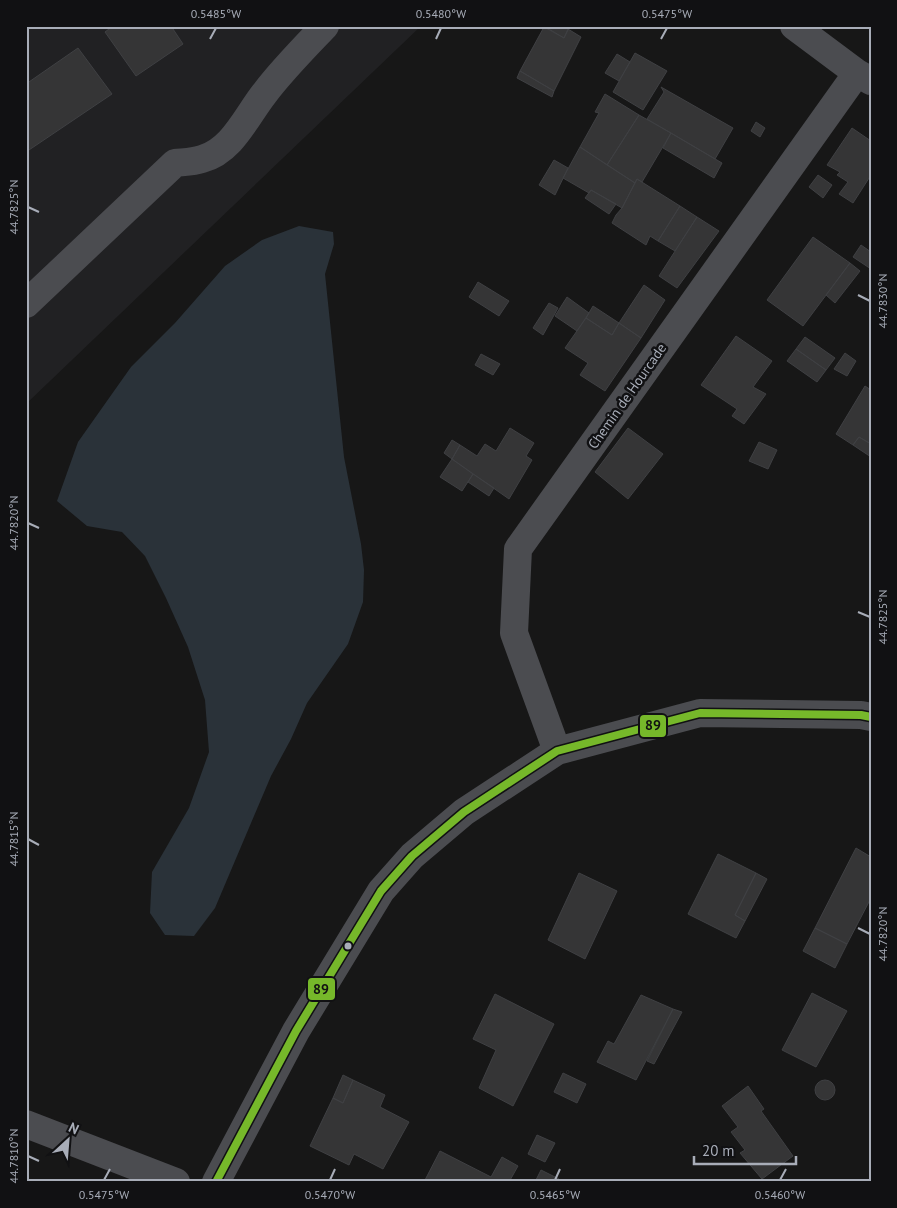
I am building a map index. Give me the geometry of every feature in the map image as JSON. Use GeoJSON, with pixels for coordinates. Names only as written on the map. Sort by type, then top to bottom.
{"type":"FeatureCollection","features":[{"type":"Feature","properties":{"kind":"street"},"geometry":{"type":"LineString","coordinates":[[26,304],[175,164],[203,159],[223,148],[241,129],[270,86],[326,26]]}},
{"type":"Feature","properties":{"kind":"street","name":"Chemin de Hourcade"},"geometry":{"type":"LineString","coordinates":[[557,751],[514,633],[518,550],[864,77],[794,26]]}},
{"type":"Feature","properties":{"kind":"street"},"geometry":{"type":"LineString","coordinates":[[216,1182],[296,1031],[381,891],[412,856],[464,812],[557,751],[700,713],[861,714],[871,717]]}},
{"type":"Feature","properties":{"kind":"street"},"geometry":{"type":"LineString","coordinates":[[26,1124],[176,1182]]}},
{"type":"Feature","properties":{"kind":"shaded area"},"geometry":{"type":"Polygon","coordinates":[[[26,26],[421,26],[26,404],[26,26]]]}},
{"type":"Feature","properties":{"kind":"shaded area"},"geometry":{"type":"Polygon","coordinates":[[[299,226],[333,232],[334,244],[325,274],[344,457],[361,544],[364,570],[363,602],[348,644],[307,703],[291,739],[271,776],[215,908],[194,936],[165,935],[150,913],[152,872],[189,808],[209,752],[205,700],[188,647],[145,556],[122,532],[87,526],[57,501],[78,442],[131,367],[175,323],[225,266],[262,240],[299,226]]]}},
{"type":"Feature","properties":{"kind":"building"},"geometry":{"type":"Polygon","coordinates":[[[113,26],[171,26],[183,44],[136,76],[105,32],[113,26]]]}},
{"type":"Feature","properties":{"kind":"building"},"geometry":{"type":"Polygon","coordinates":[[[544,26],[570,26],[564,38],[544,26]]]}},
{"type":"Feature","properties":{"kind":"building"},"geometry":{"type":"Polygon","coordinates":[[[544,27],[564,38],[568,29],[581,37],[554,91],[520,71],[544,27]]]}},
{"type":"Feature","properties":{"kind":"building"},"geometry":{"type":"Polygon","coordinates":[[[78,48],[112,94],[26,152],[26,84],[78,48]]]}},
{"type":"Feature","properties":{"kind":"building"},"geometry":{"type":"Polygon","coordinates":[[[635,53],[667,71],[643,110],[613,92],[635,53]]]}},
{"type":"Feature","properties":{"kind":"building"},"geometry":{"type":"Polygon","coordinates":[[[617,54],[630,62],[619,81],[605,73],[617,54]]]}},
{"type":"Feature","properties":{"kind":"building"},"geometry":{"type":"Polygon","coordinates":[[[520,71],[554,91],[552,97],[517,78],[520,71]]]}},
{"type":"Feature","properties":{"kind":"building"},"geometry":{"type":"Polygon","coordinates":[[[661,87],[733,128],[715,159],[647,119],[664,92],[661,87]]]}},
{"type":"Feature","properties":{"kind":"building"},"geometry":{"type":"Polygon","coordinates":[[[605,94],[639,115],[607,165],[580,147],[599,113],[595,112],[605,94]]]}},
{"type":"Feature","properties":{"kind":"building"},"geometry":{"type":"Polygon","coordinates":[[[639,115],[671,133],[642,182],[637,179],[635,183],[607,165],[639,115]]]}},
{"type":"Feature","properties":{"kind":"building"},"geometry":{"type":"Polygon","coordinates":[[[756,122],[765,128],[760,137],[751,131],[756,122]]]}},
{"type":"Feature","properties":{"kind":"building"},"geometry":{"type":"Polygon","coordinates":[[[852,128],[871,141],[871,175],[853,203],[839,194],[848,182],[837,175],[840,172],[827,165],[852,128]]]}},
{"type":"Feature","properties":{"kind":"building"},"geometry":{"type":"Polygon","coordinates":[[[671,133],[722,163],[714,178],[663,148],[671,133]]]}},
{"type":"Feature","properties":{"kind":"building"},"geometry":{"type":"Polygon","coordinates":[[[580,147],[635,183],[622,208],[591,190],[589,193],[563,178],[580,147]]]}},
{"type":"Feature","properties":{"kind":"building"},"geometry":{"type":"Polygon","coordinates":[[[554,160],[568,168],[555,195],[539,185],[554,160]]]}},
{"type":"Feature","properties":{"kind":"building"},"geometry":{"type":"Polygon","coordinates":[[[818,175],[832,185],[823,198],[809,187],[818,175]]]}},
{"type":"Feature","properties":{"kind":"building"},"geometry":{"type":"Polygon","coordinates":[[[637,179],[680,206],[658,241],[650,236],[646,245],[612,223],[637,179]]]}},
{"type":"Feature","properties":{"kind":"building"},"geometry":{"type":"Polygon","coordinates":[[[591,190],[616,204],[609,214],[585,198],[591,190]]]}},
{"type":"Feature","properties":{"kind":"building"},"geometry":{"type":"Polygon","coordinates":[[[680,206],[697,217],[675,251],[658,241],[680,206]]]}},
{"type":"Feature","properties":{"kind":"building"},"geometry":{"type":"Polygon","coordinates":[[[697,217],[719,231],[677,288],[659,276],[697,217]]]}},
{"type":"Feature","properties":{"kind":"building"},"geometry":{"type":"Polygon","coordinates":[[[813,237],[850,263],[803,326],[767,300],[813,237]]]}},
{"type":"Feature","properties":{"kind":"building"},"geometry":{"type":"Polygon","coordinates":[[[861,245],[871,252],[871,269],[853,257],[861,245]]]}},
{"type":"Feature","properties":{"kind":"building"},"geometry":{"type":"Polygon","coordinates":[[[850,263],[860,271],[835,303],[826,295],[850,263]]]}},
{"type":"Feature","properties":{"kind":"building"},"geometry":{"type":"Polygon","coordinates":[[[478,282],[509,301],[499,316],[469,297],[478,282]]]}},
{"type":"Feature","properties":{"kind":"building"},"geometry":{"type":"Polygon","coordinates":[[[644,285],[665,300],[641,338],[619,323],[644,285]]]}},
{"type":"Feature","properties":{"kind":"building"},"geometry":{"type":"Polygon","coordinates":[[[567,297],[589,313],[577,331],[555,316],[567,297]]]}},
{"type":"Feature","properties":{"kind":"building"},"geometry":{"type":"Polygon","coordinates":[[[549,303],[558,308],[543,335],[533,328],[549,303]]]}},
{"type":"Feature","properties":{"kind":"building"},"geometry":{"type":"Polygon","coordinates":[[[593,306],[619,323],[612,335],[586,318],[593,306]]]}},
{"type":"Feature","properties":{"kind":"building"},"geometry":{"type":"Polygon","coordinates":[[[586,318],[612,335],[619,323],[641,338],[605,391],[580,375],[588,363],[565,348],[586,318]]]}},
{"type":"Feature","properties":{"kind":"building"},"geometry":{"type":"Polygon","coordinates":[[[736,336],[772,361],[753,387],[766,394],[744,424],[732,416],[737,409],[701,385],[736,336]]]}},
{"type":"Feature","properties":{"kind":"building"},"geometry":{"type":"Polygon","coordinates":[[[805,337],[835,358],[826,370],[796,349],[805,337]]]}},
{"type":"Feature","properties":{"kind":"building"},"geometry":{"type":"Polygon","coordinates":[[[796,349],[826,370],[817,382],[787,361],[796,349]]]}},
{"type":"Feature","properties":{"kind":"building"},"geometry":{"type":"Polygon","coordinates":[[[845,353],[856,361],[847,376],[834,369],[845,353]]]}},
{"type":"Feature","properties":{"kind":"building"},"geometry":{"type":"Polygon","coordinates":[[[481,354],[500,364],[493,375],[475,365],[481,354]]]}},
{"type":"Feature","properties":{"kind":"building"},"geometry":{"type":"Polygon","coordinates":[[[865,386],[871,390],[871,444],[859,437],[853,445],[836,434],[865,386]]]}},
{"type":"Feature","properties":{"kind":"building"},"geometry":{"type":"Polygon","coordinates":[[[510,428],[534,443],[526,456],[532,460],[509,499],[452,459],[460,445],[477,456],[485,444],[496,451],[510,428]]]}},
{"type":"Feature","properties":{"kind":"building"},"geometry":{"type":"Polygon","coordinates":[[[628,428],[663,454],[628,499],[595,472],[628,428]]]}},
{"type":"Feature","properties":{"kind":"building"},"geometry":{"type":"Polygon","coordinates":[[[859,437],[871,444],[871,457],[853,445],[859,437]]]}},
{"type":"Feature","properties":{"kind":"building"},"geometry":{"type":"Polygon","coordinates":[[[452,440],[460,445],[452,459],[444,453],[452,440]]]}},
{"type":"Feature","properties":{"kind":"building"},"geometry":{"type":"Polygon","coordinates":[[[759,442],[777,450],[768,469],[749,461],[759,442]]]}},
{"type":"Feature","properties":{"kind":"building"},"geometry":{"type":"Polygon","coordinates":[[[452,459],[473,474],[462,491],[440,477],[452,459]]]}},
{"type":"Feature","properties":{"kind":"building"},"geometry":{"type":"Polygon","coordinates":[[[473,474],[494,488],[489,496],[468,482],[473,474]]]}},
{"type":"Feature","properties":{"kind":"building"},"geometry":{"type":"Polygon","coordinates":[[[856,848],[871,857],[871,898],[847,944],[815,928],[856,848]]]}},
{"type":"Feature","properties":{"kind":"building"},"geometry":{"type":"Polygon","coordinates":[[[718,854],[756,873],[735,915],[745,921],[736,938],[688,914],[718,854]]]}},
{"type":"Feature","properties":{"kind":"building"},"geometry":{"type":"Polygon","coordinates":[[[579,873],[617,891],[585,959],[548,940],[579,873]]]}},
{"type":"Feature","properties":{"kind":"building"},"geometry":{"type":"Polygon","coordinates":[[[756,873],[767,879],[745,921],[735,915],[756,873]]]}},
{"type":"Feature","properties":{"kind":"building"},"geometry":{"type":"Polygon","coordinates":[[[815,928],[847,944],[835,968],[803,951],[815,928]]]}},
{"type":"Feature","properties":{"kind":"building"},"geometry":{"type":"Polygon","coordinates":[[[812,993],[847,1011],[816,1067],[782,1050],[812,993]]]}},
{"type":"Feature","properties":{"kind":"building"},"geometry":{"type":"Polygon","coordinates":[[[495,994],[554,1024],[513,1106],[479,1088],[496,1050],[473,1039],[495,994]]]}},
{"type":"Feature","properties":{"kind":"building"},"geometry":{"type":"Polygon","coordinates":[[[641,995],[673,1009],[636,1080],[597,1062],[608,1041],[614,1044],[641,995]]]}},
{"type":"Feature","properties":{"kind":"building"},"geometry":{"type":"Polygon","coordinates":[[[673,1009],[682,1012],[654,1064],[647,1061],[673,1009]]]}},
{"type":"Feature","properties":{"kind":"building"},"geometry":{"type":"Polygon","coordinates":[[[563,1073],[586,1084],[577,1103],[554,1092],[563,1073]]]}},
{"type":"Feature","properties":{"kind":"building"},"geometry":{"type":"Polygon","coordinates":[[[343,1075],[353,1080],[343,1103],[333,1098],[343,1075]]]}},
{"type":"Feature","properties":{"kind":"building"},"geometry":{"type":"Polygon","coordinates":[[[353,1080],[385,1095],[380,1107],[409,1122],[383,1169],[354,1154],[349,1165],[310,1146],[333,1098],[343,1103],[353,1080]]]}},
{"type":"Feature","properties":{"kind":"building"},"geometry":{"type":"Polygon","coordinates":[[[821,1080],[829,1080],[835,1086],[835,1094],[829,1100],[821,1100],[815,1094],[815,1086],[821,1080]]]}},
{"type":"Feature","properties":{"kind":"building"},"geometry":{"type":"Polygon","coordinates":[[[748,1086],[764,1109],[761,1111],[793,1156],[762,1179],[740,1153],[745,1150],[731,1132],[738,1127],[722,1106],[748,1086]]]}},
{"type":"Feature","properties":{"kind":"building"},"geometry":{"type":"Polygon","coordinates":[[[537,1135],[555,1143],[545,1162],[528,1154],[537,1135]]]}},
{"type":"Feature","properties":{"kind":"building"},"geometry":{"type":"Polygon","coordinates":[[[440,1151],[491,1177],[502,1157],[518,1166],[509,1182],[424,1182],[440,1151]]]}},
{"type":"Feature","properties":{"kind":"building"},"geometry":{"type":"Polygon","coordinates":[[[541,1170],[559,1179],[558,1182],[535,1182],[541,1170]]]}},
{"type":"Feature","properties":{"kind":"transit line","name":"89"},"geometry":{"type":"LineString","coordinates":[[216,1182],[296,1031],[381,891],[412,856],[464,812],[557,751],[700,713],[861,715],[871,717]]}}]}
